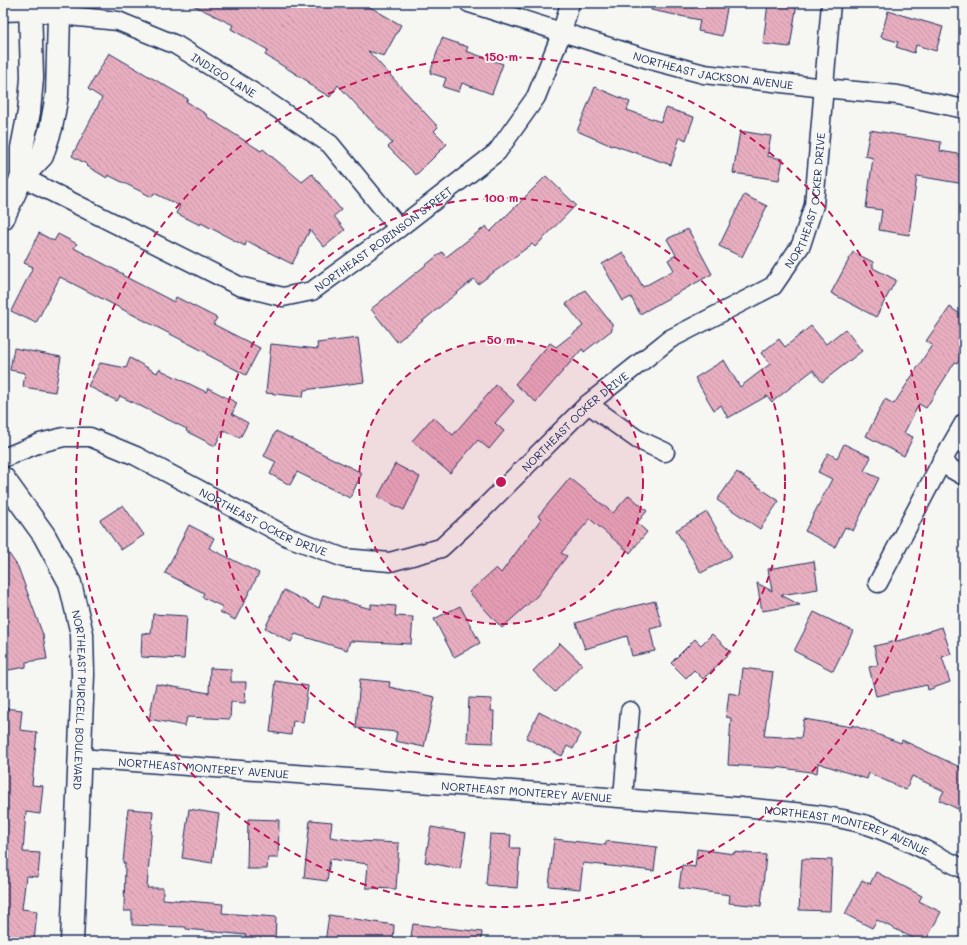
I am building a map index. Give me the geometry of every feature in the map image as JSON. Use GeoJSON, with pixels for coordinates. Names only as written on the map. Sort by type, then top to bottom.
{"type":"FeatureCollection","features":[{"type":"Feature","properties":{"kind":"street","name":"NORTHEAST JACKSON AVENUE"},"geometry":{"type":"LineString","coordinates":[[469,3],[651,60],[704,74],[898,95],[964,109]]}},
{"type":"Feature","properties":{"kind":"street","name":"NORTHEAST ROBINSON STREET"},"geometry":{"type":"LineString","coordinates":[[22,177],[239,286],[284,297],[312,291],[399,228],[497,152],[536,97],[562,32],[570,3]]}},
{"type":"Feature","properties":{"kind":"street","name":"NORTHEAST OCKER DRIVE"},"geometry":{"type":"LineString","coordinates":[[3,458],[40,443],[64,437],[90,437],[136,456],[288,537],[344,558],[390,562],[441,548],[480,512],[588,404],[670,339],[773,286],[801,244],[814,205],[831,3]]}},
{"type":"Feature","properties":{"kind":"street","name":"INDIGO LANE"},"geometry":{"type":"LineString","coordinates":[[3,12],[30,7],[58,9],[118,21],[176,45],[246,88],[330,144],[399,228]]}},
{"type":"Feature","properties":{"kind":"street"},"geometry":{"type":"LineString","coordinates":[[22,177],[22,148],[29,112],[32,78],[30,7]]}},
{"type":"Feature","properties":{"kind":"street"},"geometry":{"type":"LineString","coordinates":[[3,218],[22,177],[42,156],[51,128],[57,95],[58,9]]}},
{"type":"Feature","properties":{"kind":"street"},"geometry":{"type":"LineString","coordinates":[[588,404],[637,439],[665,452]]}},
{"type":"Feature","properties":{"kind":"street"},"geometry":{"type":"LineString","coordinates":[[878,583],[941,463],[964,423]]}},
{"type":"Feature","properties":{"kind":"street"},"geometry":{"type":"LineString","coordinates":[[941,463],[964,476]]}},
{"type":"Feature","properties":{"kind":"street","name":"NORTHEAST PURCELL BOULEVARD"},"geometry":{"type":"LineString","coordinates":[[3,478],[44,535],[70,583],[82,634],[83,675],[72,942]]}},
{"type":"Feature","properties":{"kind":"street"},"geometry":{"type":"LineString","coordinates":[[623,798],[630,711]]}},
{"type":"Feature","properties":{"kind":"street","name":"NORTHEAST MONTEREY AVENUE"},"geometry":{"type":"LineString","coordinates":[[79,758],[741,807],[829,816],[868,825],[908,842],[964,869]]}},
{"type":"Feature","properties":{"kind":"building"},"geometry":{"type":"Polygon","coordinates":[[[189,3],[363,3],[401,25],[384,56],[368,51],[438,127],[434,131],[447,144],[416,175],[388,147],[392,143],[338,85],[330,97],[308,84],[309,82],[265,55],[268,50],[231,29],[233,25],[189,3]]]}},
{"type":"Feature","properties":{"kind":"building"},"geometry":{"type":"Polygon","coordinates":[[[652,3],[728,3],[722,36],[698,31],[700,20],[651,10],[652,3]]]}},
{"type":"Feature","properties":{"kind":"building"},"geometry":{"type":"Polygon","coordinates":[[[768,3],[797,3],[790,47],[763,44],[768,3]]]}},
{"type":"Feature","properties":{"kind":"building"},"geometry":{"type":"Polygon","coordinates":[[[888,11],[943,27],[936,51],[916,45],[914,53],[896,47],[898,42],[881,37],[888,11]]]}},
{"type":"Feature","properties":{"kind":"building"},"geometry":{"type":"Polygon","coordinates":[[[442,38],[468,47],[466,51],[503,64],[492,94],[462,83],[459,92],[443,87],[446,78],[430,73],[442,38]]]}},
{"type":"Feature","properties":{"kind":"building"},"geometry":{"type":"Polygon","coordinates":[[[109,53],[188,99],[186,101],[207,115],[206,116],[261,151],[263,149],[302,182],[312,174],[341,210],[334,216],[345,230],[324,247],[310,230],[292,264],[247,241],[245,246],[201,223],[200,225],[176,213],[180,206],[154,193],[152,197],[108,175],[107,178],[72,156],[102,98],[88,89],[109,53]]]}},
{"type":"Feature","properties":{"kind":"building"},"geometry":{"type":"Polygon","coordinates":[[[595,87],[630,102],[627,110],[661,122],[666,108],[694,117],[686,140],[680,137],[671,165],[613,145],[612,146],[577,131],[595,87]]]}},
{"type":"Feature","properties":{"kind":"building"},"geometry":{"type":"Polygon","coordinates":[[[870,130],[941,142],[940,151],[964,155],[964,184],[917,176],[909,235],[879,230],[882,210],[866,208],[873,158],[865,156],[870,130]]]}},
{"type":"Feature","properties":{"kind":"building"},"geometry":{"type":"Polygon","coordinates":[[[740,131],[771,136],[767,156],[783,159],[779,180],[733,173],[740,131]]]}},
{"type":"Feature","properties":{"kind":"building"},"geometry":{"type":"Polygon","coordinates":[[[546,176],[576,205],[535,247],[532,244],[478,284],[474,279],[397,342],[371,309],[442,252],[446,257],[486,226],[490,232],[546,176]]]}},
{"type":"Feature","properties":{"kind":"building"},"geometry":{"type":"Polygon","coordinates":[[[744,195],[767,206],[742,257],[719,246],[744,195]]]}},
{"type":"Feature","properties":{"kind":"building"},"geometry":{"type":"Polygon","coordinates":[[[688,229],[712,274],[640,314],[631,297],[623,301],[602,264],[623,252],[643,287],[674,270],[668,260],[676,255],[667,239],[688,229]]]}},
{"type":"Feature","properties":{"kind":"building"},"geometry":{"type":"Polygon","coordinates":[[[39,233],[54,241],[58,234],[77,244],[74,248],[123,274],[122,275],[174,302],[176,297],[217,318],[213,324],[260,348],[246,375],[206,354],[207,353],[60,277],[36,323],[11,311],[33,267],[24,263],[39,233]]]}},
{"type":"Feature","properties":{"kind":"building"},"geometry":{"type":"Polygon","coordinates":[[[853,252],[873,262],[873,268],[896,280],[876,317],[831,293],[853,252]]]}},
{"type":"Feature","properties":{"kind":"building"},"geometry":{"type":"Polygon","coordinates":[[[585,290],[612,324],[612,330],[584,352],[582,349],[536,402],[515,384],[550,343],[556,347],[583,326],[566,304],[585,290]]]}},
{"type":"Feature","properties":{"kind":"building"},"geometry":{"type":"Polygon","coordinates":[[[950,307],[964,317],[964,354],[957,363],[955,362],[926,408],[919,404],[904,433],[913,437],[904,456],[866,436],[885,399],[894,404],[932,345],[926,341],[950,307]]]}},
{"type":"Feature","properties":{"kind":"building"},"geometry":{"type":"Polygon","coordinates":[[[811,326],[826,344],[845,329],[862,351],[822,382],[813,370],[772,402],[767,396],[728,418],[721,405],[714,410],[695,378],[724,360],[740,387],[770,364],[761,353],[779,339],[785,347],[811,326]]]}},
{"type":"Feature","properties":{"kind":"building"},"geometry":{"type":"Polygon","coordinates":[[[358,338],[364,382],[304,390],[303,397],[266,393],[271,344],[318,349],[317,343],[358,338]]]}},
{"type":"Feature","properties":{"kind":"building"},"geometry":{"type":"Polygon","coordinates":[[[14,348],[61,357],[55,392],[23,387],[25,373],[10,370],[14,348]]]}},
{"type":"Feature","properties":{"kind":"building"},"geometry":{"type":"Polygon","coordinates":[[[130,358],[157,373],[159,369],[206,392],[208,388],[237,403],[232,414],[248,423],[240,438],[223,430],[215,446],[186,431],[187,429],[120,396],[117,401],[88,386],[100,363],[126,368],[130,358]]]}},
{"type":"Feature","properties":{"kind":"building"},"geometry":{"type":"Polygon","coordinates":[[[496,385],[514,401],[495,423],[504,431],[489,449],[478,440],[450,473],[412,441],[433,417],[453,435],[496,385]]]}},
{"type":"Feature","properties":{"kind":"building"},"geometry":{"type":"Polygon","coordinates":[[[276,431],[362,473],[350,498],[297,472],[290,485],[270,474],[276,462],[264,456],[276,431]]]}},
{"type":"Feature","properties":{"kind":"building"},"geometry":{"type":"Polygon","coordinates":[[[844,444],[871,457],[864,471],[879,478],[853,531],[845,527],[835,547],[805,531],[832,479],[818,472],[828,453],[837,458],[844,444]]]}},
{"type":"Feature","properties":{"kind":"building"},"geometry":{"type":"Polygon","coordinates":[[[395,464],[420,477],[404,510],[378,497],[395,464]]]}},
{"type":"Feature","properties":{"kind":"building"},"geometry":{"type":"Polygon","coordinates":[[[737,472],[779,501],[760,529],[717,500],[737,472]]]}},
{"type":"Feature","properties":{"kind":"building"},"geometry":{"type":"Polygon","coordinates":[[[570,478],[613,513],[629,495],[647,511],[637,523],[647,532],[630,553],[590,519],[561,553],[567,556],[537,596],[502,628],[469,592],[496,568],[501,573],[541,519],[538,516],[570,478]]]}},
{"type":"Feature","properties":{"kind":"building"},"geometry":{"type":"Polygon","coordinates":[[[123,505],[144,535],[121,550],[100,520],[123,505]]]}},
{"type":"Feature","properties":{"kind":"building"},"geometry":{"type":"Polygon","coordinates":[[[707,512],[732,556],[701,573],[676,530],[707,512]]]}},
{"type":"Feature","properties":{"kind":"building"},"geometry":{"type":"Polygon","coordinates":[[[189,525],[214,538],[209,548],[259,573],[235,620],[220,612],[223,607],[202,597],[204,593],[165,573],[189,525]]]}},
{"type":"Feature","properties":{"kind":"building"},"geometry":{"type":"Polygon","coordinates":[[[3,545],[18,567],[43,635],[47,659],[26,662],[26,667],[3,671],[3,545]]]}},
{"type":"Feature","properties":{"kind":"building"},"geometry":{"type":"Polygon","coordinates":[[[814,561],[818,589],[781,595],[800,605],[762,611],[757,583],[772,591],[768,569],[814,561]]]}},
{"type":"Feature","properties":{"kind":"building"},"geometry":{"type":"Polygon","coordinates":[[[284,590],[319,608],[323,595],[371,609],[371,604],[396,606],[395,616],[413,617],[411,644],[350,641],[347,650],[295,634],[291,642],[265,628],[284,590]]]}},
{"type":"Feature","properties":{"kind":"building"},"geometry":{"type":"Polygon","coordinates":[[[655,601],[662,626],[650,629],[655,651],[632,656],[627,636],[585,649],[576,623],[614,611],[655,601]]]}},
{"type":"Feature","properties":{"kind":"building"},"geometry":{"type":"Polygon","coordinates":[[[460,606],[480,643],[454,657],[434,619],[460,606]]]}},
{"type":"Feature","properties":{"kind":"building"},"geometry":{"type":"Polygon","coordinates":[[[814,612],[853,631],[833,671],[794,651],[814,612]]]}},
{"type":"Feature","properties":{"kind":"building"},"geometry":{"type":"Polygon","coordinates":[[[153,614],[187,616],[184,659],[141,657],[142,633],[151,634],[153,614]]]}},
{"type":"Feature","properties":{"kind":"building"},"geometry":{"type":"Polygon","coordinates":[[[942,627],[951,654],[942,657],[950,682],[928,690],[927,685],[876,696],[869,667],[878,665],[874,646],[906,639],[942,627]]]}},
{"type":"Feature","properties":{"kind":"building"},"geometry":{"type":"Polygon","coordinates":[[[712,634],[731,652],[703,679],[694,670],[686,678],[671,663],[695,639],[701,645],[712,634]]]}},
{"type":"Feature","properties":{"kind":"building"},"geometry":{"type":"Polygon","coordinates":[[[560,643],[582,664],[555,692],[533,671],[560,643]]]}},
{"type":"Feature","properties":{"kind":"building"},"geometry":{"type":"Polygon","coordinates":[[[210,668],[231,669],[231,682],[246,682],[245,703],[231,702],[230,719],[187,717],[185,726],[149,719],[156,684],[209,693],[210,668]]]}},
{"type":"Feature","properties":{"kind":"building"},"geometry":{"type":"Polygon","coordinates":[[[743,668],[773,672],[764,736],[801,738],[804,719],[852,727],[852,725],[901,743],[902,740],[964,769],[964,802],[960,810],[939,800],[944,791],[912,776],[906,790],[869,773],[867,779],[818,763],[817,773],[776,767],[728,765],[731,718],[726,717],[729,693],[740,695],[743,668]]]}},
{"type":"Feature","properties":{"kind":"building"},"geometry":{"type":"Polygon","coordinates":[[[360,679],[390,682],[389,687],[435,697],[424,747],[395,741],[397,732],[356,728],[360,679]]]}},
{"type":"Feature","properties":{"kind":"building"},"geometry":{"type":"Polygon","coordinates":[[[276,681],[308,686],[303,722],[293,721],[291,735],[270,732],[276,681]]]}},
{"type":"Feature","properties":{"kind":"building"},"geometry":{"type":"Polygon","coordinates":[[[469,698],[492,699],[491,711],[494,711],[493,743],[467,742],[469,698]]]}},
{"type":"Feature","properties":{"kind":"building"},"geometry":{"type":"Polygon","coordinates":[[[3,708],[22,710],[20,730],[37,732],[32,785],[43,786],[40,814],[26,812],[23,852],[40,853],[38,877],[26,876],[22,909],[37,911],[34,942],[3,938],[3,708]]]}},
{"type":"Feature","properties":{"kind":"building"},"geometry":{"type":"Polygon","coordinates":[[[539,712],[581,734],[573,749],[567,746],[562,756],[526,738],[539,712]]]}},
{"type":"Feature","properties":{"kind":"building"},"geometry":{"type":"Polygon","coordinates":[[[128,809],[153,811],[147,888],[163,888],[163,899],[223,904],[222,913],[276,917],[275,942],[245,942],[246,935],[186,929],[186,927],[132,925],[132,911],[124,911],[125,863],[123,863],[128,809]]]}},
{"type":"Feature","properties":{"kind":"building"},"geometry":{"type":"Polygon","coordinates":[[[189,809],[219,814],[212,863],[182,858],[189,809]]]}},
{"type":"Feature","properties":{"kind":"building"},"geometry":{"type":"Polygon","coordinates":[[[248,819],[279,820],[278,858],[268,858],[267,869],[247,869],[248,819]]]}},
{"type":"Feature","properties":{"kind":"building"},"geometry":{"type":"Polygon","coordinates":[[[310,820],[332,822],[330,837],[357,841],[399,843],[396,889],[366,888],[368,864],[330,859],[327,881],[304,878],[310,820]]]}},
{"type":"Feature","properties":{"kind":"building"},"geometry":{"type":"Polygon","coordinates":[[[431,827],[466,833],[460,869],[425,862],[431,827]]]}},
{"type":"Feature","properties":{"kind":"building"},"geometry":{"type":"Polygon","coordinates":[[[490,834],[511,835],[510,848],[520,848],[517,888],[486,885],[490,834]]]}},
{"type":"Feature","properties":{"kind":"building"},"geometry":{"type":"Polygon","coordinates":[[[554,839],[606,845],[606,841],[657,847],[654,871],[583,863],[580,889],[549,886],[554,839]]]}},
{"type":"Feature","properties":{"kind":"building"},"geometry":{"type":"Polygon","coordinates":[[[697,849],[734,854],[734,852],[766,855],[761,906],[729,903],[730,895],[679,888],[682,865],[695,867],[697,849]]]}},
{"type":"Feature","properties":{"kind":"building"},"geometry":{"type":"Polygon","coordinates":[[[802,859],[832,860],[830,911],[799,910],[802,859]]]}},
{"type":"Feature","properties":{"kind":"building"},"geometry":{"type":"Polygon","coordinates":[[[876,872],[922,896],[919,901],[941,912],[925,942],[921,942],[877,920],[872,928],[845,914],[862,880],[870,884],[876,872]]]}},
{"type":"Feature","properties":{"kind":"building"},"geometry":{"type":"Polygon","coordinates":[[[329,915],[394,925],[393,942],[325,942],[329,915]]]}},
{"type":"Feature","properties":{"kind":"building"},"geometry":{"type":"Polygon","coordinates":[[[413,924],[482,932],[481,942],[410,942],[413,924]]]}}]}
